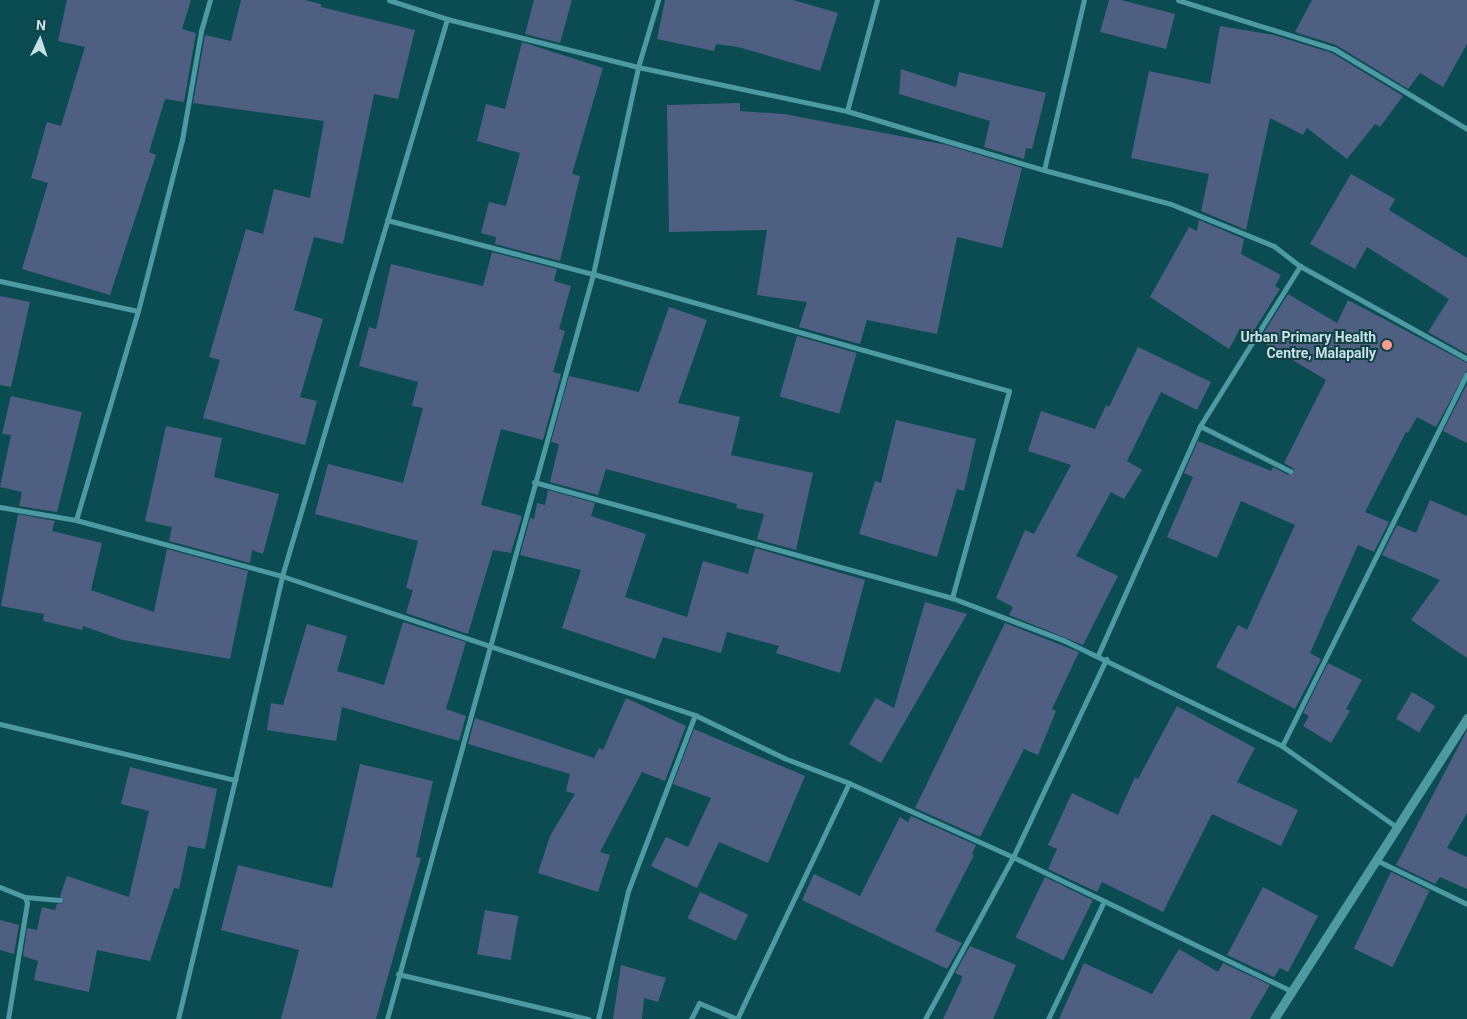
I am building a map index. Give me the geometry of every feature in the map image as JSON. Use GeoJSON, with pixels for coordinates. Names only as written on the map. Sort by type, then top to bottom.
{"type":"FeatureCollection","features":[{"type":"Feature","properties":{"kind":"street"},"geometry":{"type":"LineString","coordinates":[[76,520],[138,311],[182,140],[201,31],[210,0]]}},
{"type":"Feature","properties":{"kind":"street"},"geometry":{"type":"LineString","coordinates":[[389,0],[447,19],[638,67],[847,111],[1044,170],[1171,204],[1274,246],[1300,266],[1467,359]]}},
{"type":"Feature","properties":{"kind":"street"},"geometry":{"type":"LineString","coordinates":[[387,1019],[398,974],[493,644],[534,482],[593,274],[638,67],[658,0]]}},
{"type":"Feature","properties":{"kind":"street"},"geometry":{"type":"LineString","coordinates":[[847,111],[877,0]]}},
{"type":"Feature","properties":{"kind":"street"},"geometry":{"type":"LineString","coordinates":[[1044,170],[1084,0]]}},
{"type":"Feature","properties":{"kind":"street"},"geometry":{"type":"LineString","coordinates":[[1178,0],[1334,49],[1467,129]]}},
{"type":"Feature","properties":{"kind":"street"},"geometry":{"type":"LineString","coordinates":[[178,1019],[282,576],[447,19]]}},
{"type":"Feature","properties":{"kind":"street"},"geometry":{"type":"LineString","coordinates":[[388,220],[593,274],[1009,391],[952,598]]}},
{"type":"Feature","properties":{"kind":"street"},"geometry":{"type":"LineString","coordinates":[[1098,655],[1200,426],[1300,266]]}},
{"type":"Feature","properties":{"kind":"street"},"geometry":{"type":"LineString","coordinates":[[0,282],[138,311]]}},
{"type":"Feature","properties":{"kind":"street"},"geometry":{"type":"LineString","coordinates":[[1282,746],[1467,374]]}},
{"type":"Feature","properties":{"kind":"street"},"geometry":{"type":"LineString","coordinates":[[1200,426],[1290,471]]}},
{"type":"Feature","properties":{"kind":"street"},"geometry":{"type":"LineString","coordinates":[[534,482],[952,598],[1098,655],[1282,746],[1398,828]]}},
{"type":"Feature","properties":{"kind":"street"},"geometry":{"type":"LineString","coordinates":[[0,507],[76,520],[282,576],[493,644],[695,715],[784,758],[849,783],[1013,857],[1103,903],[1292,992]]}},
{"type":"Feature","properties":{"kind":"street"},"geometry":{"type":"LineString","coordinates":[[925,1019],[1013,857],[1106,659]]}},
{"type":"Feature","properties":{"kind":"street"},"geometry":{"type":"LineString","coordinates":[[598,1019],[628,891],[695,715]]}},
{"type":"Feature","properties":{"kind":"street"},"geometry":{"type":"LineString","coordinates":[[1274,1019],[1466,722]]}},
{"type":"Feature","properties":{"kind":"street"},"geometry":{"type":"LineString","coordinates":[[0,724],[235,780]]}},
{"type":"Feature","properties":{"kind":"street"},"geometry":{"type":"LineString","coordinates":[[691,1019],[699,1003],[737,1019],[849,783]]}},
{"type":"Feature","properties":{"kind":"street"},"geometry":{"type":"LineString","coordinates":[[1376,860],[1467,904]]}},
{"type":"Feature","properties":{"kind":"street"},"geometry":{"type":"LineString","coordinates":[[0,887],[24,897],[60,900]]}},
{"type":"Feature","properties":{"kind":"street"},"geometry":{"type":"LineString","coordinates":[[8,1019],[26,911],[24,897]]}},
{"type":"Feature","properties":{"kind":"street"},"geometry":{"type":"LineString","coordinates":[[1048,1019],[1103,903]]}},
{"type":"Feature","properties":{"kind":"street"},"geometry":{"type":"LineString","coordinates":[[398,974],[589,1019]]}},
{"type":"Feature","properties":{"kind":"building"},"geometry":{"type":"Polygon","coordinates":[[[67,0],[191,0],[182,29],[196,33],[184,102],[165,99],[149,152],[156,155],[110,295],[22,269],[48,183],[31,178],[47,122],[61,126],[85,47],[58,41],[67,0]]]}},
{"type":"Feature","properties":{"kind":"building"},"geometry":{"type":"Polygon","coordinates":[[[241,0],[305,0],[321,4],[321,7],[415,30],[398,99],[374,94],[343,244],[314,237],[294,310],[323,319],[300,397],[317,401],[305,445],[203,418],[220,360],[209,357],[246,229],[263,234],[274,189],[310,198],[324,121],[193,103],[205,35],[231,41],[241,0]]]}},
{"type":"Feature","properties":{"kind":"building"},"geometry":{"type":"Polygon","coordinates":[[[534,0],[572,0],[560,43],[525,34],[534,0]]]}},
{"type":"Feature","properties":{"kind":"building"},"geometry":{"type":"Polygon","coordinates":[[[665,0],[793,0],[838,13],[820,71],[738,47],[716,44],[714,51],[657,39],[665,0]]]}},
{"type":"Feature","properties":{"kind":"building"},"geometry":{"type":"Polygon","coordinates":[[[1109,0],[1121,0],[1175,14],[1166,49],[1100,32],[1109,0]]]}},
{"type":"Feature","properties":{"kind":"building"},"geometry":{"type":"Polygon","coordinates":[[[1312,0],[1467,0],[1467,44],[1443,87],[1420,73],[1408,89],[1336,45],[1295,32],[1312,0]]]}},
{"type":"Feature","properties":{"kind":"building"},"geometry":{"type":"Polygon","coordinates":[[[1220,26],[1274,35],[1332,53],[1403,96],[1380,127],[1375,124],[1347,159],[1307,128],[1303,135],[1270,118],[1246,230],[1201,211],[1209,174],[1131,158],[1149,71],[1210,84],[1220,26]]]}},
{"type":"Feature","properties":{"kind":"building"},"geometry":{"type":"Polygon","coordinates":[[[522,42],[603,68],[572,174],[580,176],[560,261],[495,244],[496,237],[481,233],[489,202],[506,206],[520,153],[477,141],[486,104],[505,109],[522,42]]]}},
{"type":"Feature","properties":{"kind":"building"},"geometry":{"type":"Polygon","coordinates":[[[901,69],[956,87],[959,72],[1046,93],[1032,149],[1026,148],[1024,159],[984,147],[990,121],[899,94],[901,69]]]}},
{"type":"Feature","properties":{"kind":"building"},"geometry":{"type":"Polygon","coordinates":[[[740,103],[740,111],[784,114],[947,145],[1022,168],[1002,248],[957,237],[937,334],[867,320],[860,344],[799,327],[807,302],[757,295],[767,230],[669,232],[667,105],[740,103]]]}},
{"type":"Feature","properties":{"kind":"building"},"geometry":{"type":"Polygon","coordinates":[[[1351,174],[1395,199],[1389,210],[1467,258],[1467,354],[1428,332],[1449,299],[1367,247],[1355,269],[1310,244],[1351,174]]]}},
{"type":"Feature","properties":{"kind":"building"},"geometry":{"type":"Polygon","coordinates":[[[1199,220],[1244,239],[1241,254],[1281,275],[1275,286],[1280,289],[1251,335],[1240,329],[1229,349],[1150,297],[1189,227],[1197,231],[1199,220]]]}},
{"type":"Feature","properties":{"kind":"building"},"geometry":{"type":"Polygon","coordinates":[[[492,252],[557,269],[554,281],[571,286],[559,329],[565,331],[553,372],[561,374],[543,440],[501,429],[481,505],[522,516],[511,553],[493,550],[468,634],[406,613],[413,590],[406,588],[418,541],[315,514],[328,464],[403,483],[423,408],[412,406],[418,382],[359,366],[369,327],[376,329],[391,264],[483,286],[492,252]]]}},
{"type":"Feature","properties":{"kind":"building"},"geometry":{"type":"Polygon","coordinates":[[[1288,294],[1337,323],[1348,300],[1467,363],[1467,370],[1436,427],[1417,417],[1408,433],[1406,432],[1365,512],[1389,522],[1374,552],[1358,545],[1310,653],[1321,659],[1295,709],[1216,667],[1238,625],[1247,630],[1295,525],[1241,501],[1217,558],[1167,537],[1193,477],[1184,473],[1198,441],[1271,471],[1273,467],[1288,475],[1294,472],[1293,468],[1284,463],[1326,380],[1259,340],[1288,294]]]}},
{"type":"Feature","properties":{"kind":"building"},"geometry":{"type":"Polygon","coordinates":[[[0,296],[30,302],[11,387],[0,385],[0,296]]]}},
{"type":"Feature","properties":{"kind":"building"},"geometry":{"type":"Polygon","coordinates":[[[669,307],[707,320],[678,403],[740,417],[731,455],[813,473],[796,550],[757,539],[764,514],[736,508],[737,504],[606,469],[598,495],[550,482],[559,444],[551,442],[569,376],[639,392],[669,307]]]}},
{"type":"Feature","properties":{"kind":"building"},"geometry":{"type":"Polygon","coordinates":[[[797,336],[857,353],[839,414],[780,397],[797,336]]]}},
{"type":"Feature","properties":{"kind":"building"},"geometry":{"type":"Polygon","coordinates":[[[1138,347],[1211,382],[1197,410],[1161,392],[1127,461],[1142,470],[1124,499],[1111,492],[1076,556],[1118,576],[1083,645],[1009,615],[1013,607],[996,598],[1025,530],[1034,534],[1071,465],[1028,451],[1041,411],[1095,429],[1106,405],[1109,407],[1138,347]]]}},
{"type":"Feature","properties":{"kind":"building"},"geometry":{"type":"Polygon","coordinates":[[[1467,384],[1467,443],[1443,431],[1467,384]]]}},
{"type":"Feature","properties":{"kind":"building"},"geometry":{"type":"Polygon","coordinates":[[[11,396],[82,412],[57,512],[19,506],[22,492],[0,487],[11,435],[2,434],[11,396]]]}},
{"type":"Feature","properties":{"kind":"building"},"geometry":{"type":"Polygon","coordinates":[[[896,420],[976,439],[964,491],[957,489],[937,557],[859,534],[875,481],[881,483],[896,420]]]}},
{"type":"Feature","properties":{"kind":"building"},"geometry":{"type":"Polygon","coordinates":[[[166,426],[222,438],[214,477],[279,494],[263,554],[252,550],[250,563],[169,541],[172,527],[145,521],[166,426]]]}},
{"type":"Feature","properties":{"kind":"building"},"geometry":{"type":"Polygon","coordinates":[[[548,490],[595,503],[591,516],[646,534],[625,597],[687,617],[703,561],[748,574],[755,548],[865,580],[840,673],[776,653],[779,646],[727,632],[721,653],[663,637],[655,659],[562,628],[581,570],[520,555],[530,518],[534,519],[537,503],[545,505],[548,490]]]}},
{"type":"Feature","properties":{"kind":"building"},"geometry":{"type":"Polygon","coordinates":[[[1430,500],[1467,516],[1467,658],[1411,620],[1440,580],[1382,555],[1397,525],[1416,533],[1430,500]]]}},
{"type":"Feature","properties":{"kind":"building"},"geometry":{"type":"Polygon","coordinates":[[[18,514],[55,521],[52,531],[102,543],[91,590],[154,612],[167,549],[248,571],[230,659],[123,640],[83,626],[82,630],[43,621],[44,614],[1,606],[18,514]]]}},
{"type":"Feature","properties":{"kind":"building"},"geometry":{"type":"Polygon","coordinates":[[[925,602],[967,614],[881,763],[849,744],[876,698],[894,708],[925,602]]]}},
{"type":"Feature","properties":{"kind":"building"},"geometry":{"type":"Polygon","coordinates":[[[403,622],[466,642],[446,709],[466,716],[459,741],[342,707],[336,741],[267,730],[271,703],[283,705],[307,624],[347,636],[337,671],[384,685],[403,622]]]}},
{"type":"Feature","properties":{"kind":"building"},"geometry":{"type":"Polygon","coordinates":[[[1005,623],[1079,652],[1052,709],[1056,711],[1038,755],[1024,749],[980,837],[915,808],[1005,623]]]}},
{"type":"Feature","properties":{"kind":"building"},"geometry":{"type":"Polygon","coordinates":[[[1328,663],[1362,680],[1346,709],[1350,711],[1331,743],[1303,726],[1309,716],[1303,713],[1328,663]]]}},
{"type":"Feature","properties":{"kind":"building"},"geometry":{"type":"Polygon","coordinates":[[[1412,692],[1435,706],[1419,732],[1396,719],[1412,692]]]}},
{"type":"Feature","properties":{"kind":"building"},"geometry":{"type":"Polygon","coordinates":[[[626,698],[686,726],[665,781],[642,772],[600,852],[610,855],[598,892],[538,873],[550,836],[575,794],[566,791],[570,774],[468,744],[475,718],[594,758],[599,748],[603,750],[626,698]]]}},
{"type":"Feature","properties":{"kind":"building"},"geometry":{"type":"Polygon","coordinates":[[[1177,706],[1255,748],[1237,782],[1298,810],[1281,846],[1212,814],[1163,912],[1102,882],[1097,892],[1048,869],[1057,849],[1048,845],[1072,793],[1118,815],[1135,777],[1138,779],[1177,706]]]}},
{"type":"Feature","properties":{"kind":"building"},"geometry":{"type":"Polygon","coordinates":[[[694,729],[805,776],[768,863],[719,842],[697,888],[651,866],[666,837],[688,847],[711,798],[673,784],[694,729]]]}},
{"type":"Feature","properties":{"kind":"building"},"geometry":{"type":"Polygon","coordinates":[[[1467,730],[1467,813],[1447,848],[1467,857],[1467,889],[1440,877],[1435,884],[1396,865],[1467,730]]]}},
{"type":"Feature","properties":{"kind":"building"},"geometry":{"type":"Polygon","coordinates":[[[360,764],[433,781],[416,857],[421,858],[376,1019],[281,1019],[299,950],[221,930],[238,865],[332,888],[360,764]]]}},
{"type":"Feature","properties":{"kind":"building"},"geometry":{"type":"Polygon","coordinates":[[[130,767],[217,789],[205,849],[188,846],[179,889],[174,888],[150,961],[97,950],[89,992],[34,980],[38,961],[23,956],[27,928],[37,930],[42,907],[55,910],[57,904],[63,903],[60,896],[67,876],[129,897],[149,811],[121,804],[130,767]]]}},
{"type":"Feature","properties":{"kind":"building"},"geometry":{"type":"Polygon","coordinates":[[[911,816],[976,845],[972,854],[974,855],[935,931],[962,943],[947,969],[802,900],[814,874],[860,896],[900,817],[908,822],[911,816]]]}},
{"type":"Feature","properties":{"kind":"building"},"geometry":{"type":"Polygon","coordinates":[[[1391,872],[1430,891],[1392,967],[1354,948],[1391,872]]]}},
{"type":"Feature","properties":{"kind":"building"},"geometry":{"type":"Polygon","coordinates":[[[1045,877],[1093,900],[1063,960],[1016,937],[1045,877]]]}},
{"type":"Feature","properties":{"kind":"building"},"geometry":{"type":"Polygon","coordinates":[[[1263,887],[1318,916],[1288,972],[1280,968],[1274,977],[1227,955],[1263,887]]]}},
{"type":"Feature","properties":{"kind":"building"},"geometry":{"type":"Polygon","coordinates":[[[700,892],[748,914],[736,941],[688,918],[700,892]]]}},
{"type":"Feature","properties":{"kind":"building"},"geometry":{"type":"Polygon","coordinates":[[[485,910],[518,916],[511,960],[477,954],[485,910]]]}},
{"type":"Feature","properties":{"kind":"building"},"geometry":{"type":"Polygon","coordinates":[[[0,920],[19,925],[14,954],[0,950],[0,920]]]}},
{"type":"Feature","properties":{"kind":"building"},"geometry":{"type":"Polygon","coordinates":[[[970,946],[1016,965],[993,1019],[943,1019],[961,981],[962,976],[955,973],[970,946]]]}},
{"type":"Feature","properties":{"kind":"building"},"geometry":{"type":"Polygon","coordinates":[[[1179,949],[1218,972],[1223,963],[1270,985],[1250,1019],[1059,1019],[1084,963],[1152,994],[1179,949]]]}},
{"type":"Feature","properties":{"kind":"building"},"geometry":{"type":"Polygon","coordinates":[[[621,965],[666,978],[658,1002],[644,998],[642,1019],[613,1019],[621,965]]]}},
{"type":"Feature","properties":{"kind":"place","name":"Urban Primary Health Centre, Malapally"},"geometry":{"type":"Point","coordinates":[1387,345]}}]}
